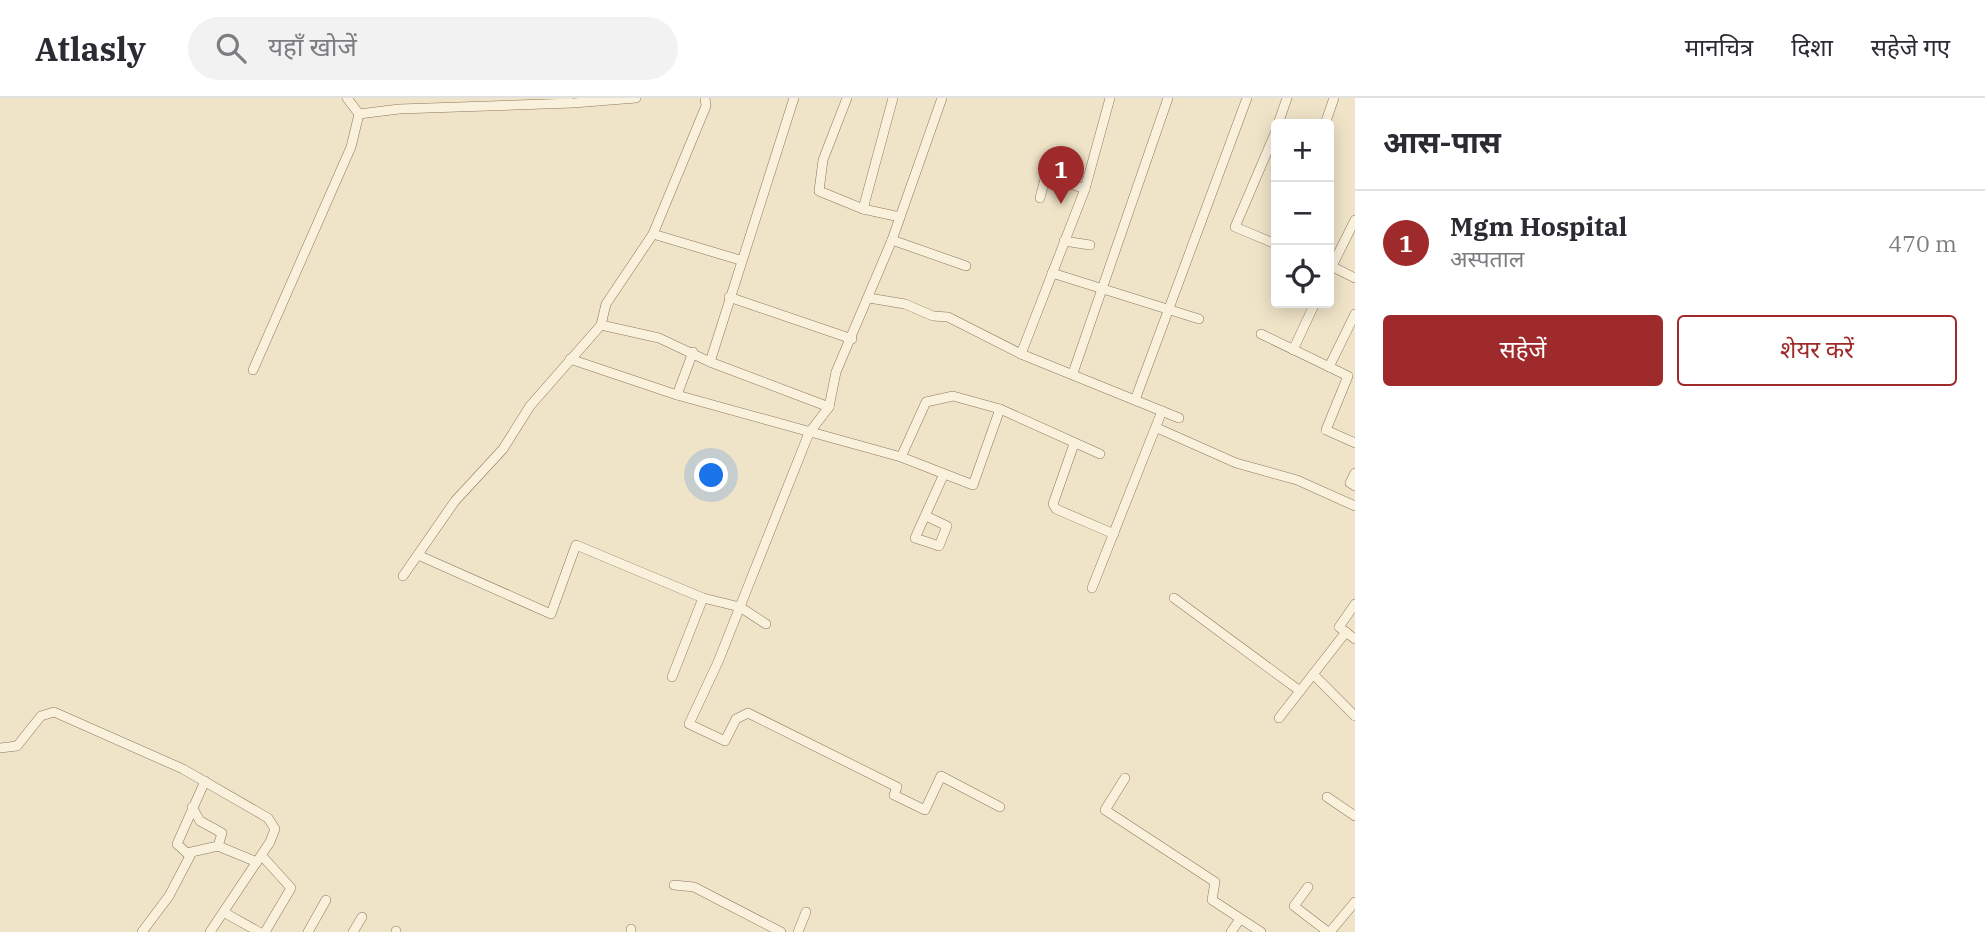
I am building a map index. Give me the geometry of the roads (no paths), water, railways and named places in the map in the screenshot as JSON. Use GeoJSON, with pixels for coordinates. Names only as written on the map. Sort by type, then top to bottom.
{"type":"FeatureCollection","features":[{"type":"Feature","properties":{"kind":"street"},"geometry":{"type":"LineString","coordinates":[[347,98],[359,114]]}},
{"type":"Feature","properties":{"kind":"street"},"geometry":{"type":"LineString","coordinates":[[359,114],[399,108],[573,103],[636,98]]}},
{"type":"Feature","properties":{"kind":"street"},"geometry":{"type":"LineString","coordinates":[[403,576],[455,501],[503,449],[530,406],[601,325],[606,304],[653,234],[706,107],[705,98]]}},
{"type":"Feature","properties":{"kind":"street"},"geometry":{"type":"LineString","coordinates":[[710,362],[740,260],[794,98]]}},
{"type":"Feature","properties":{"kind":"street"},"geometry":{"type":"LineString","coordinates":[[847,98],[823,160],[819,191],[863,209],[900,217]]}},
{"type":"Feature","properties":{"kind":"street"},"geometry":{"type":"LineString","coordinates":[[863,209],[893,98]]}},
{"type":"Feature","properties":{"kind":"street"},"geometry":{"type":"LineString","coordinates":[[942,98],[892,240],[836,372],[829,407],[809,433],[740,607],[689,724],[725,741],[736,719],[748,713],[897,787],[894,795],[925,810],[941,776],[1000,807]]}},
{"type":"Feature","properties":{"kind":"street"},"geometry":{"type":"LineString","coordinates":[[1021,354],[1085,189],[1110,98]]}},
{"type":"Feature","properties":{"kind":"street"},"geometry":{"type":"LineString","coordinates":[[1073,373],[1168,98]]}},
{"type":"Feature","properties":{"kind":"street"},"geometry":{"type":"LineString","coordinates":[[1135,400],[1247,98]]}},
{"type":"Feature","properties":{"kind":"street"},"geometry":{"type":"LineString","coordinates":[[1281,119],[1287,98]]}},
{"type":"Feature","properties":{"kind":"street"},"geometry":{"type":"LineString","coordinates":[[1327,119],[1334,98]]}},
{"type":"Feature","properties":{"kind":"street"},"geometry":{"type":"LineString","coordinates":[[253,370],[351,148],[359,114]]}},
{"type":"Feature","properties":{"kind":"street"},"geometry":{"type":"LineString","coordinates":[[1271,143],[1235,227],[1271,242]]}},
{"type":"Feature","properties":{"kind":"street"},"geometry":{"type":"LineString","coordinates":[[1040,198],[1046,175],[1085,189]]}},
{"type":"Feature","properties":{"kind":"street"},"geometry":{"type":"LineString","coordinates":[[1334,260],[1355,220]]}},
{"type":"Feature","properties":{"kind":"street"},"geometry":{"type":"LineString","coordinates":[[653,234],[740,260]]}},
{"type":"Feature","properties":{"kind":"street"},"geometry":{"type":"LineString","coordinates":[[892,240],[966,266]]}},
{"type":"Feature","properties":{"kind":"street"},"geometry":{"type":"LineString","coordinates":[[1064,241],[1090,245]]}},
{"type":"Feature","properties":{"kind":"street"},"geometry":{"type":"LineString","coordinates":[[1334,270],[1355,278]]}},
{"type":"Feature","properties":{"kind":"street"},"geometry":{"type":"LineString","coordinates":[[1052,273],[1103,286],[1199,319]]}},
{"type":"Feature","properties":{"kind":"street"},"geometry":{"type":"LineString","coordinates":[[729,297],[852,339]]}},
{"type":"Feature","properties":{"kind":"street"},"geometry":{"type":"LineString","coordinates":[[869,298],[905,304],[933,316],[948,317],[1021,354],[1179,418]]}},
{"type":"Feature","properties":{"kind":"street"},"geometry":{"type":"LineString","coordinates":[[1293,349],[1313,308]]}},
{"type":"Feature","properties":{"kind":"street"},"geometry":{"type":"LineString","coordinates":[[1329,367],[1355,314]]}},
{"type":"Feature","properties":{"kind":"street"},"geometry":{"type":"LineString","coordinates":[[601,325],[659,338],[710,362],[829,407]]}},
{"type":"Feature","properties":{"kind":"street"},"geometry":{"type":"LineString","coordinates":[[1261,334],[1351,378],[1326,430],[1355,443]]}},
{"type":"Feature","properties":{"kind":"street"},"geometry":{"type":"LineString","coordinates":[[677,395],[693,352]]}},
{"type":"Feature","properties":{"kind":"street"},"geometry":{"type":"LineString","coordinates":[[570,359],[677,395],[901,457],[943,476],[973,485],[1000,409]]}},
{"type":"Feature","properties":{"kind":"street"},"geometry":{"type":"LineString","coordinates":[[901,457],[926,402],[953,397],[1000,409],[1100,454]]}},
{"type":"Feature","properties":{"kind":"street"},"geometry":{"type":"LineString","coordinates":[[1092,588],[1162,411]]}},
{"type":"Feature","properties":{"kind":"street"},"geometry":{"type":"LineString","coordinates":[[1157,428],[1236,463],[1297,480],[1355,506]]}},
{"type":"Feature","properties":{"kind":"street"},"geometry":{"type":"LineString","coordinates":[[1074,444],[1053,504],[1056,509],[1114,534]]}},
{"type":"Feature","properties":{"kind":"street"},"geometry":{"type":"LineString","coordinates":[[1355,473],[1350,483],[1355,486]]}},
{"type":"Feature","properties":{"kind":"street"},"geometry":{"type":"LineString","coordinates":[[926,516],[943,476]]}},
{"type":"Feature","properties":{"kind":"street"},"geometry":{"type":"LineString","coordinates":[[418,555],[551,614],[576,545],[702,598],[740,607],[766,624]]}},
{"type":"Feature","properties":{"kind":"street"},"geometry":{"type":"LineString","coordinates":[[672,677],[702,598]]}},
{"type":"Feature","properties":{"kind":"street"},"geometry":{"type":"LineString","coordinates":[[1174,598],[1300,691]]}},
{"type":"Feature","properties":{"kind":"street"},"geometry":{"type":"LineString","coordinates":[[1355,604],[1339,626],[1355,639]]}},
{"type":"Feature","properties":{"kind":"street"},"geometry":{"type":"LineString","coordinates":[[1279,718],[1346,632]]}},
{"type":"Feature","properties":{"kind":"street"},"geometry":{"type":"LineString","coordinates":[[1313,674],[1355,716]]}},
{"type":"Feature","properties":{"kind":"street"},"geometry":{"type":"LineString","coordinates":[[0,748],[17,746],[41,716],[54,712],[205,781],[274,824],[270,842],[210,932]]}},
{"type":"Feature","properties":{"kind":"street"},"geometry":{"type":"LineString","coordinates":[[1125,778],[1105,810],[1215,882],[1212,900],[1261,932]]}},
{"type":"Feature","properties":{"kind":"street"},"geometry":{"type":"LineString","coordinates":[[142,932],[169,896],[190,856],[177,844],[205,781]]}},
{"type":"Feature","properties":{"kind":"street"},"geometry":{"type":"LineString","coordinates":[[1327,797],[1355,816]]}},
{"type":"Feature","properties":{"kind":"street"},"geometry":{"type":"LineString","coordinates":[[192,807],[200,821],[222,834],[218,846]]}},
{"type":"Feature","properties":{"kind":"street"},"geometry":{"type":"LineString","coordinates":[[187,853],[218,846],[259,859],[291,888],[265,932]]}},
{"type":"Feature","properties":{"kind":"street"},"geometry":{"type":"LineString","coordinates":[[674,885],[694,887],[781,932]]}},
{"type":"Feature","properties":{"kind":"street"},"geometry":{"type":"LineString","coordinates":[[1308,887],[1294,906],[1329,932],[1355,902]]}},
{"type":"Feature","properties":{"kind":"street"},"geometry":{"type":"LineString","coordinates":[[308,932],[326,900]]}},
{"type":"Feature","properties":{"kind":"street"},"geometry":{"type":"LineString","coordinates":[[798,932],[806,912]]}},
{"type":"Feature","properties":{"kind":"street"},"geometry":{"type":"LineString","coordinates":[[225,913],[260,932]]}},
{"type":"Feature","properties":{"kind":"street"},"geometry":{"type":"LineString","coordinates":[[353,932],[362,917]]}},
{"type":"Feature","properties":{"kind":"street"},"geometry":{"type":"LineString","coordinates":[[1231,932],[1240,919]]}},
{"type":"Feature","properties":{"kind":"place","name":"Mgm Hospital"},"geometry":{"type":"Point","coordinates":[1061,204]}}]}
